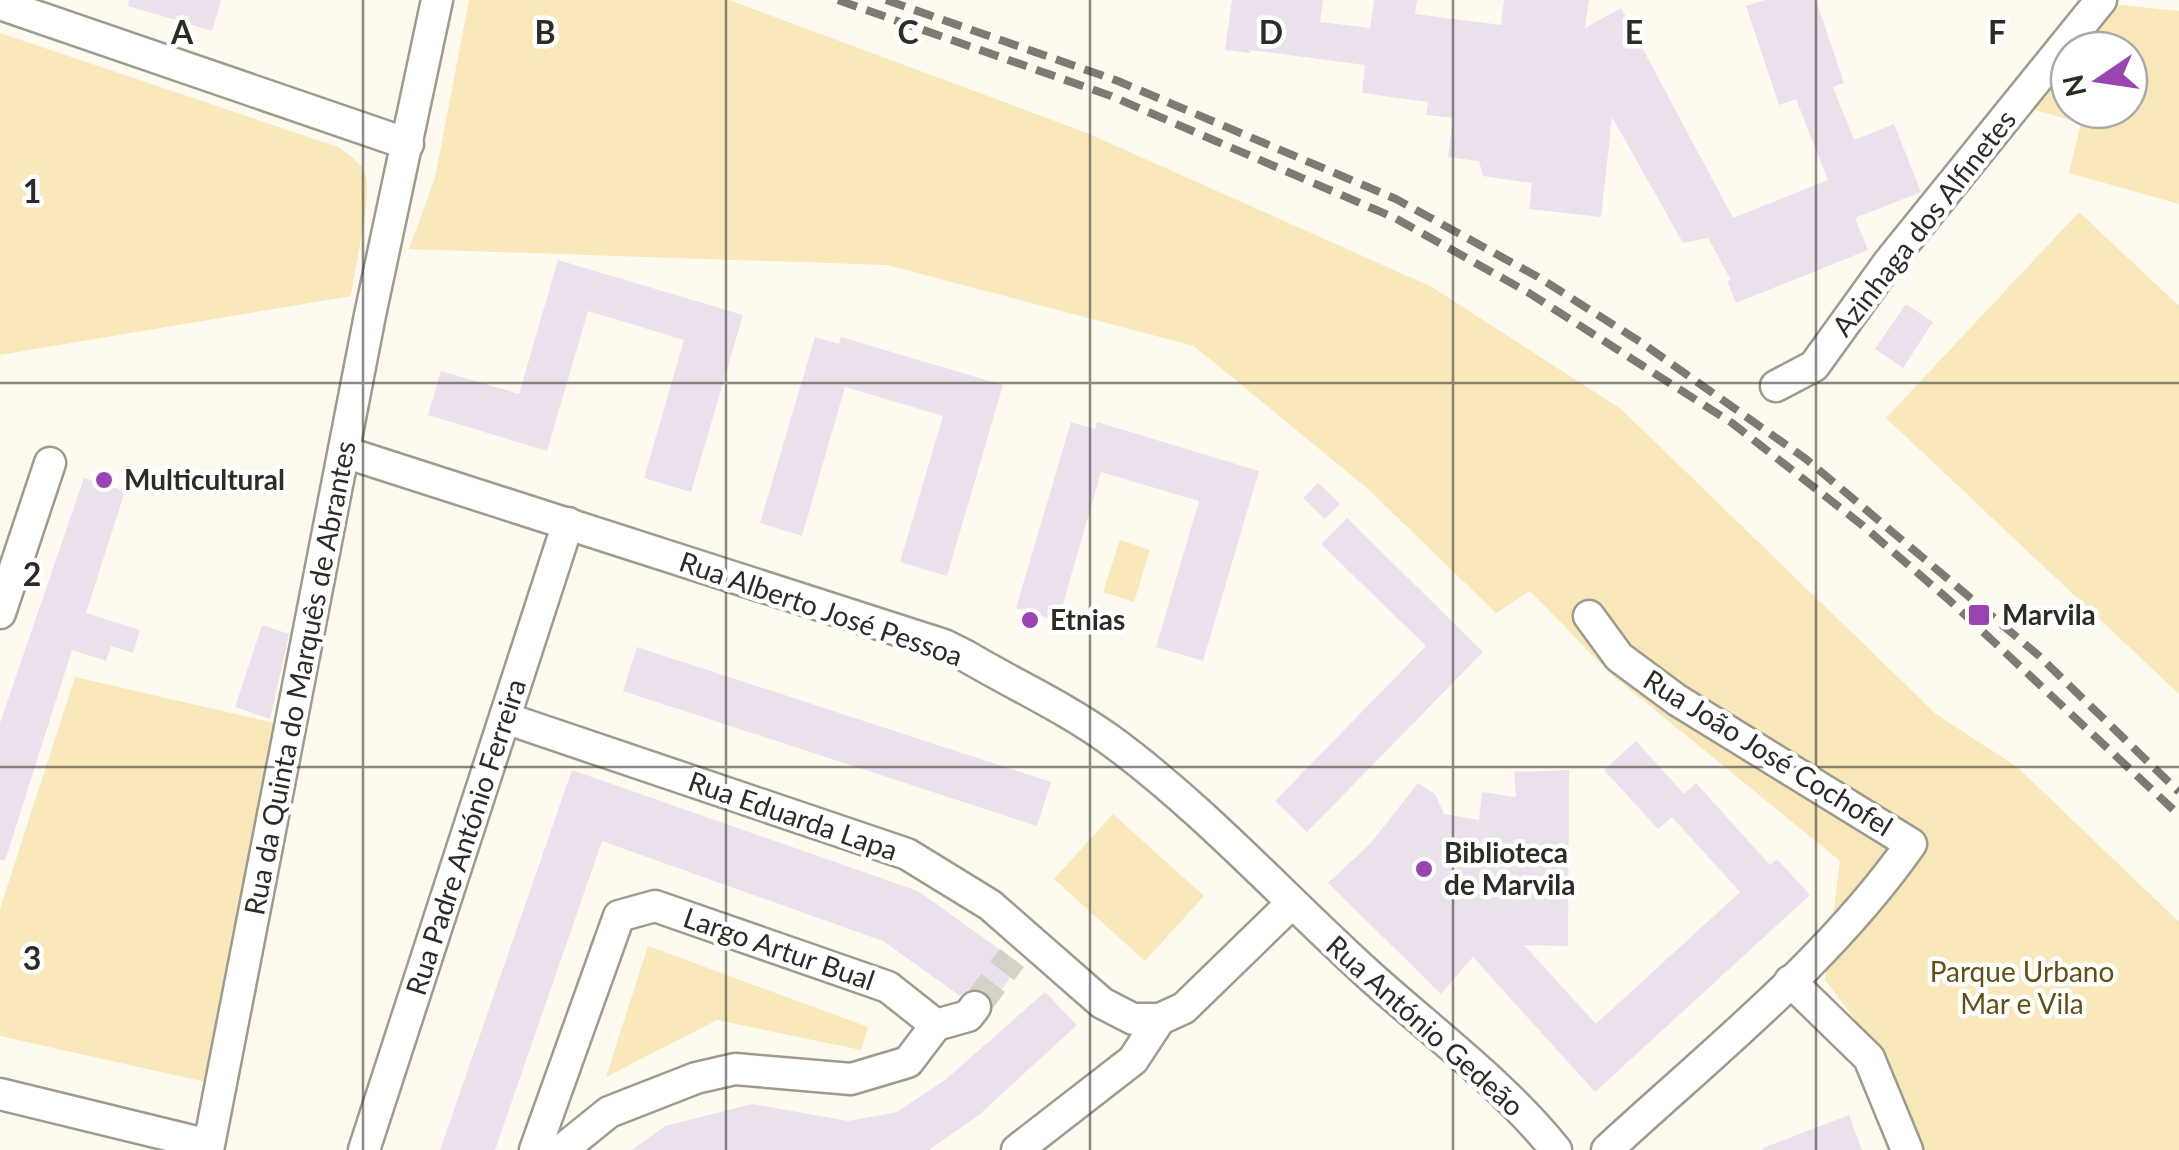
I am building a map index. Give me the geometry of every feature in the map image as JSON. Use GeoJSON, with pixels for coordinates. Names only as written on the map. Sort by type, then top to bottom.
{"type":"FeatureCollection","features":[{"type":"Feature","properties":{"kind":"street","name":"Rua da Quinta do Marquês de Abrantes"},"geometry":{"type":"LineString","coordinates":[[0,1094],[209,1145],[437,0]]}},
{"type":"Feature","properties":{"kind":"street","name":"Azinhaga dos Alfinetes"},"geometry":{"type":"LineString","coordinates":[[1776,386],[1814,366],[1889,262],[2101,0]]}},
{"type":"Feature","properties":{"kind":"street"},"geometry":{"type":"LineString","coordinates":[[0,4],[408,144]]}},
{"type":"Feature","properties":{"kind":"street","name":"Rua Alberto José Pessoa"},"geometry":{"type":"LineString","coordinates":[[344,452],[926,639],[966,656],[1106,738],[1224,836],[1290,904]]}},
{"type":"Feature","properties":{"kind":"street"},"geometry":{"type":"LineString","coordinates":[[0,614],[50,464]]}},
{"type":"Feature","properties":{"kind":"street","name":"Rua Padre António Ferreira"},"geometry":{"type":"LineString","coordinates":[[364,1150],[568,523]]}},
{"type":"Feature","properties":{"kind":"street","name":"Rua João José Cochofel"},"geometry":{"type":"LineString","coordinates":[[1589,616],[1619,657],[1677,700],[1911,844],[1880,888],[1790,981]]}},
{"type":"Feature","properties":{"kind":"street","name":"Rua Eduarda Lapa"},"geometry":{"type":"LineString","coordinates":[[504,718],[907,854],[990,906],[1020,948],[1120,1015],[1133,1020],[1160,1019]]}},
{"type":"Feature","properties":{"kind":"street"},"geometry":{"type":"LineString","coordinates":[[1017,1150],[1133,1060],[1160,1019],[1184,1008],[1290,904]]}},
{"type":"Feature","properties":{"kind":"street","name":"Rua António Gedeão"},"geometry":{"type":"LineString","coordinates":[[1290,904],[1511,1101],[1556,1150]]}},
{"type":"Feature","properties":{"kind":"street","name":"Largo Artur Bual"},"geometry":{"type":"LineString","coordinates":[[536,1150],[619,916],[655,906],[888,987],[936,1025]]}},
{"type":"Feature","properties":{"kind":"street"},"geometry":{"type":"LineString","coordinates":[[1607,1150],[1790,981],[1869,1058],[1907,1150]]}},
{"type":"Feature","properties":{"kind":"street"},"geometry":{"type":"LineString","coordinates":[[562,1150],[608,1112],[696,1078],[735,1069],[851,1079],[908,1062],[936,1025],[968,1016],[975,1007]]}},
{"type":"Feature","properties":{"kind":"green space","name":"Parque Urbano Mar e Vila"},"geometry":{"type":"Polygon","coordinates":[[[469,0],[729,0],[1087,133],[1432,287],[1621,409],[1936,714],[2017,767],[2179,922],[2179,1150],[1919,1150],[1879,1051],[1825,980],[1840,861],[1612,675],[1530,591],[1496,613],[1368,489],[1194,346],[887,265],[409,249],[435,178],[469,0]]]}},
{"type":"Feature","properties":{"kind":"green space"},"geometry":{"type":"Polygon","coordinates":[[[2111,4],[2179,11],[2179,204],[2069,173],[2079,130],[2149,130],[2149,30],[2089,30],[2111,4]]]}},
{"type":"Feature","properties":{"kind":"green space"},"geometry":{"type":"Polygon","coordinates":[[[0,33],[347,153],[361,167],[367,186],[351,296],[0,355],[0,33]]]}},
{"type":"Feature","properties":{"kind":"green space"},"geometry":{"type":"Polygon","coordinates":[[[2049,78],[2049,114],[2024,107],[2049,78]]]}},
{"type":"Feature","properties":{"kind":"green space"},"geometry":{"type":"Polygon","coordinates":[[[2079,212],[2179,306],[2179,694],[1886,418],[2079,212]]]}},
{"type":"Feature","properties":{"kind":"green space"},"geometry":{"type":"Polygon","coordinates":[[[1120,540],[1150,550],[1134,602],[1103,592],[1120,540]]]}},
{"type":"Feature","properties":{"kind":"green space"},"geometry":{"type":"Polygon","coordinates":[[[75,677],[275,723],[206,1082],[0,1036],[0,909],[75,677]]]}},
{"type":"Feature","properties":{"kind":"green space"},"geometry":{"type":"Polygon","coordinates":[[[1113,814],[1204,896],[1145,961],[1054,879],[1113,814]]]}},
{"type":"Feature","properties":{"kind":"green space"},"geometry":{"type":"Polygon","coordinates":[[[648,946],[868,1027],[861,1050],[717,1020],[606,1077],[648,946]]]}},
{"type":"Feature","properties":{"kind":"building"},"geometry":{"type":"Polygon","coordinates":[[[129,0],[221,0],[212,31],[128,6],[129,0]]]}},
{"type":"Feature","properties":{"kind":"building"},"geometry":{"type":"Polygon","coordinates":[[[1232,0],[1323,0],[1320,22],[1370,28],[1374,0],[1417,0],[1415,14],[1501,25],[1504,0],[1589,0],[1585,28],[1621,8],[1733,218],[1828,180],[1796,99],[1779,105],[1746,6],[1766,0],[1816,0],[1844,83],[1833,87],[1854,140],[1894,124],[1921,192],[1855,218],[1868,250],[1736,303],[1727,281],[1731,280],[1708,238],[1683,243],[1612,117],[1601,217],[1529,209],[1532,183],[1483,176],[1479,161],[1448,157],[1453,118],[1426,115],[1428,102],[1362,93],[1365,65],[1225,50],[1232,0]]]}},
{"type":"Feature","properties":{"kind":"building"},"geometry":{"type":"Polygon","coordinates":[[[558,260],[743,315],[691,492],[644,478],[684,340],[588,311],[547,451],[428,415],[441,371],[519,394],[558,260]]]}},
{"type":"Feature","properties":{"kind":"building"},"geometry":{"type":"Polygon","coordinates":[[[1906,304],[1933,322],[1903,368],[1875,349],[1906,304]]]}},
{"type":"Feature","properties":{"kind":"building"},"geometry":{"type":"Polygon","coordinates":[[[815,337],[839,344],[841,337],[1003,385],[947,576],[900,562],[943,416],[845,387],[802,536],[760,523],[815,337]]]}},
{"type":"Feature","properties":{"kind":"building"},"geometry":{"type":"Polygon","coordinates":[[[1071,422],[1095,429],[1097,422],[1259,471],[1203,661],[1156,647],[1199,501],[1101,472],[1058,621],[1016,608],[1071,422]]]}},
{"type":"Feature","properties":{"kind":"building"},"geometry":{"type":"Polygon","coordinates":[[[84,478],[125,491],[86,613],[140,630],[133,653],[111,646],[106,661],[72,650],[5,861],[0,860],[0,723],[84,478]]]}},
{"type":"Feature","properties":{"kind":"building"},"geometry":{"type":"Polygon","coordinates":[[[1318,483],[1340,504],[1325,519],[1303,498],[1318,483]]]}},
{"type":"Feature","properties":{"kind":"building"},"geometry":{"type":"Polygon","coordinates":[[[1347,518],[1483,652],[1307,832],[1275,801],[1426,646],[1321,544],[1347,518]]]}},
{"type":"Feature","properties":{"kind":"building"},"geometry":{"type":"Polygon","coordinates":[[[262,625],[289,634],[270,719],[235,707],[262,625]]]}},
{"type":"Feature","properties":{"kind":"building"},"geometry":{"type":"Polygon","coordinates":[[[637,647],[1051,782],[1037,826],[623,691],[637,647]]]}},
{"type":"Feature","properties":{"kind":"building"},"geometry":{"type":"Polygon","coordinates":[[[1636,741],[1684,794],[1696,783],[1770,865],[1777,859],[1810,895],[1595,1092],[1473,957],[1441,994],[1328,883],[1371,843],[1418,783],[1435,794],[1444,814],[1479,820],[1482,792],[1516,797],[1514,772],[1569,770],[1568,946],[1524,945],[1596,1024],[1740,892],[1672,817],[1658,829],[1604,770],[1636,741]]]}},
{"type":"Feature","properties":{"kind":"building"},"geometry":{"type":"Polygon","coordinates":[[[572,770],[918,891],[1020,964],[993,1002],[979,989],[969,989],[960,996],[883,941],[602,841],[495,1150],[440,1150],[572,770]]]}},
{"type":"Feature","properties":{"kind":"building"},"geometry":{"type":"Polygon","coordinates":[[[1045,992],[1077,1025],[979,1115],[929,1150],[632,1150],[665,1126],[752,1104],[848,1121],[897,1112],[945,1080],[1045,992]]]}},
{"type":"Feature","properties":{"kind":"building"},"geometry":{"type":"Polygon","coordinates":[[[1849,1115],[1862,1150],[1763,1150],[1763,1148],[1849,1115]]]}},
{"type":"Feature","properties":{"kind":"tunnel"},"geometry":{"type":"LineString","coordinates":[[975,1007],[1012,958]]}},
{"type":"Feature","properties":{"kind":"railway"},"geometry":{"type":"LineString","coordinates":[[838,0],[1111,96],[1395,218],[1529,293],[1732,423],[1862,525],[1949,600],[2179,815]]}},
{"type":"Feature","properties":{"kind":"railway"},"geometry":{"type":"LineString","coordinates":[[886,0],[1118,81],[1396,199],[1538,277],[1642,343],[1806,459],[2038,655],[2179,792]]}},
{"type":"Feature","properties":{"kind":"place","name":"Multicultural"},"geometry":{"type":"Point","coordinates":[104,480]}},
{"type":"Feature","properties":{"kind":"place","name":"Marvila"},"geometry":{"type":"Point","coordinates":[1979,615]}},
{"type":"Feature","properties":{"kind":"place","name":"Etnias"},"geometry":{"type":"Point","coordinates":[1030,620]}},
{"type":"Feature","properties":{"kind":"place","name":"Biblioteca de Marvila"},"geometry":{"type":"Point","coordinates":[1424,869]}}]}
